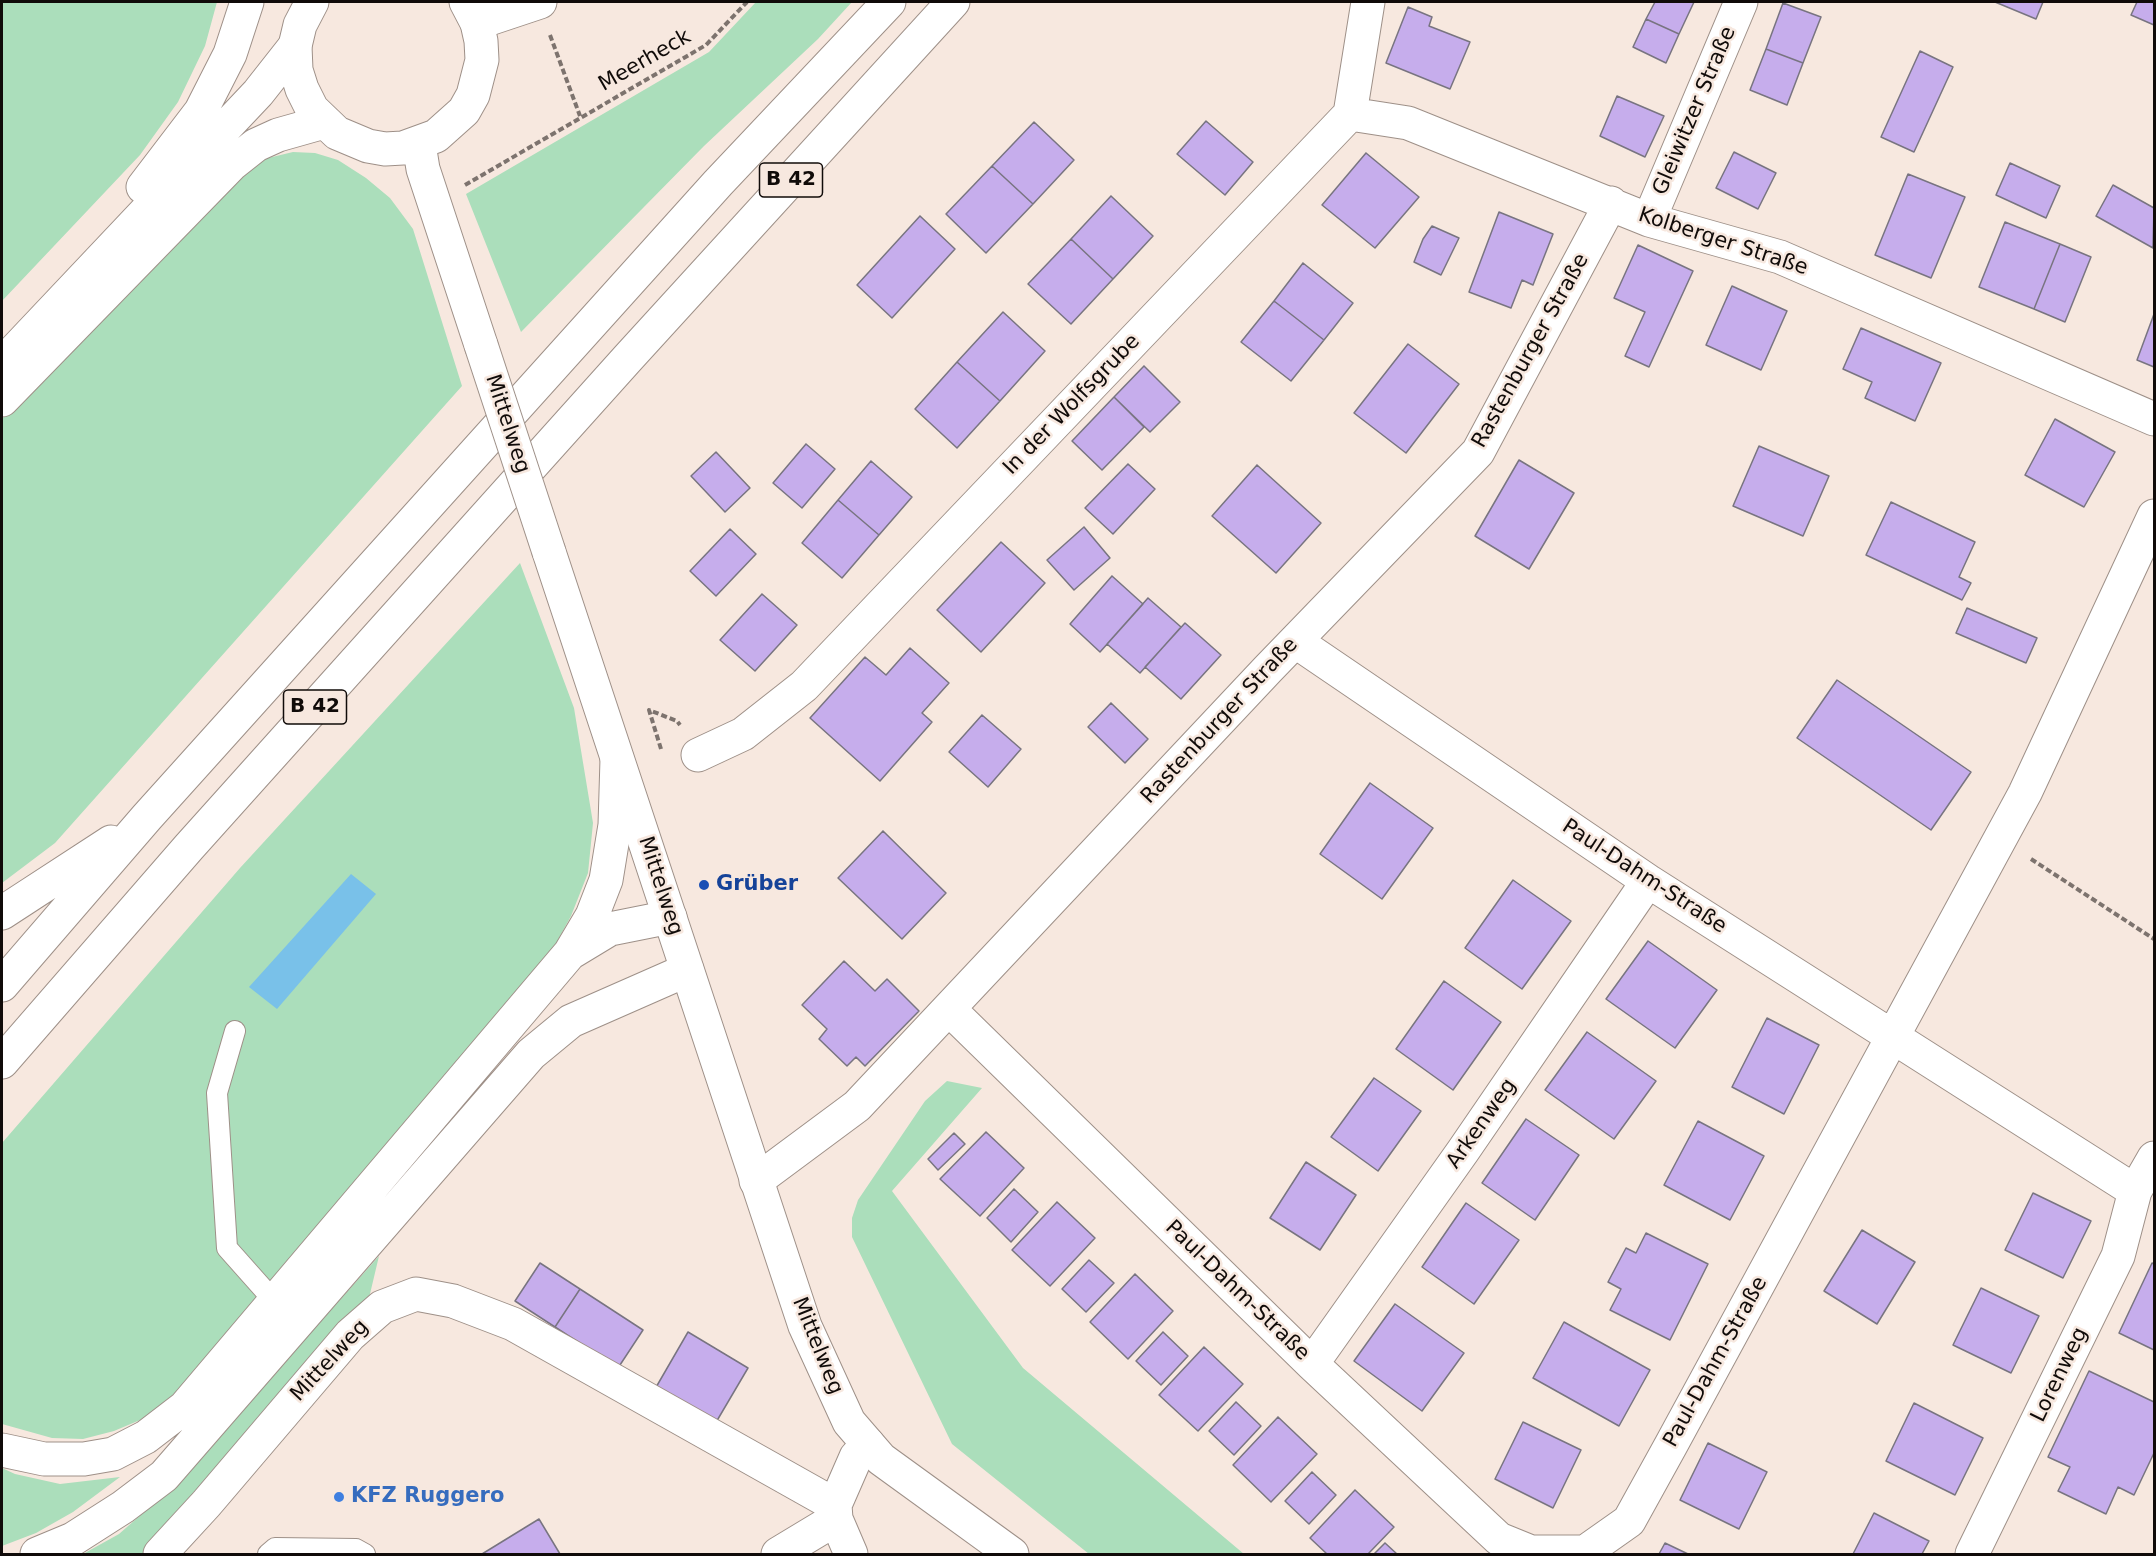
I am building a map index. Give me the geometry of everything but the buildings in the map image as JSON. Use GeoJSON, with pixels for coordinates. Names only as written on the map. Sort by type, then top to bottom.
{"type":"FeatureCollection","features":[{"type":"Feature","properties":{"kind":"main road"},"geometry":{"type":"LineString","coordinates":[[111,250],[136,197],[201,111],[230,54],[247,2]]}},
{"type":"Feature","properties":{"kind":"main road"},"geometry":{"type":"LineString","coordinates":[[312,2],[300,26],[295,46],[296,70],[312,109],[337,133],[368,146],[403,148],[419,144],[451,125],[474,95],[482,60],[471,12],[539,2]]}},
{"type":"Feature","properties":{"kind":"main road","name":"B 42"},"geometry":{"type":"LineString","coordinates":[[2,985],[147,817],[718,183],[889,2]]}},
{"type":"Feature","properties":{"kind":"main road","name":"B 42"},"geometry":{"type":"LineString","coordinates":[[3,1062],[189,847],[628,358],[953,2]]}},
{"type":"Feature","properties":{"kind":"main road"},"geometry":{"type":"LineString","coordinates":[[1350,114],[1368,2]]}},
{"type":"Feature","properties":{"kind":"main road","name":"Gleiwitzer Straße"},"geometry":{"type":"LineString","coordinates":[[1649,220],[1741,2]]}},
{"type":"Feature","properties":{"kind":"main road"},"geometry":{"type":"LineString","coordinates":[[2,364],[258,93],[295,46]]}},
{"type":"Feature","properties":{"kind":"main road","name":"Kolberger Straße"},"geometry":{"type":"LineString","coordinates":[[1350,114],[1408,123],[1649,220],[1780,257],[2154,419]]}},
{"type":"Feature","properties":{"kind":"main road","name":"In der Wolfsgrube"},"geometry":{"type":"LineString","coordinates":[[698,755],[743,734],[804,686],[1350,114]]}},
{"type":"Feature","properties":{"kind":"main road"},"geometry":{"type":"LineString","coordinates":[[2,400],[232,164],[256,145],[278,135],[324,122]]}},
{"type":"Feature","properties":{"kind":"main road","name":"Mittelweg"},"geometry":{"type":"LineString","coordinates":[[419,144],[434,203],[756,1181],[806,1326],[849,1422],[868,1444],[881,1458],[1012,1554]]}},
{"type":"Feature","properties":{"kind":"main road","name":"Rastenburger Straße"},"geometry":{"type":"LineString","coordinates":[[756,1181],[857,1106],[1295,641],[1478,452],[1611,203]]}},
{"type":"Feature","properties":{"kind":"main road"},"geometry":{"type":"LineString","coordinates":[[2136,1191],[1893,1037],[2025,793],[2154,516]]}},
{"type":"Feature","properties":{"kind":"main road","name":"Paul-Dahm-Straße"},"geometry":{"type":"LineString","coordinates":[[949,1009],[1312,1364],[1499,1539],[1531,1552],[1586,1553],[1629,1521],[1893,1037],[1648,881],[1295,641]]}},
{"type":"Feature","properties":{"kind":"main road"},"geometry":{"type":"LineString","coordinates":[[2,1450],[44,1459],[84,1460],[113,1454],[146,1437],[185,1407],[570,954],[592,916],[606,880],[615,825],[617,759]]}},
{"type":"Feature","properties":{"kind":"main road"},"geometry":{"type":"LineString","coordinates":[[2,913],[147,817]]}},
{"type":"Feature","properties":{"kind":"main road","name":"Arkenweg"},"geometry":{"type":"LineString","coordinates":[[1312,1364],[1463,1151],[1648,881]]}},
{"type":"Feature","properties":{"kind":"main road"},"geometry":{"type":"LineString","coordinates":[[570,954],[610,929],[670,917]]}},
{"type":"Feature","properties":{"kind":"main road"},"geometry":{"type":"LineString","coordinates":[[37,1554],[73,1539],[123,1507],[164,1476],[531,1054],[572,1021],[687,970]]}},
{"type":"Feature","properties":{"kind":"main road","name":"Lorenweg"},"geometry":{"type":"LineString","coordinates":[[1972,1554],[2118,1256],[2136,1191],[2154,1158]]}},
{"type":"Feature","properties":{"kind":"main road","name":"Mittelweg"},"geometry":{"type":"LineString","coordinates":[[160,1554],[206,1504],[350,1335],[382,1307],[416,1294],[453,1302],[513,1324],[836,1512]]}},
{"type":"Feature","properties":{"kind":"main road"},"geometry":{"type":"LineString","coordinates":[[778,1554],[836,1512],[856,1457],[868,1444]]}},
{"type":"Feature","properties":{"kind":"main road"},"geometry":{"type":"LineString","coordinates":[[836,1512],[851,1554]]}},
{"type":"Feature","properties":{"kind":"lane"},"geometry":{"type":"LineString","coordinates":[[235,1031],[217,1093],[227,1248],[275,1302]]}},
{"type":"Feature","properties":{"kind":"lane"},"geometry":{"type":"LineString","coordinates":[[268,1554],[275,1548],[356,1549],[364,1554]]}},
{"type":"Feature","properties":{"kind":"path","name":"Meerheck"},"geometry":{"type":"LineString","coordinates":[[539,2],[580,116]]}},
{"type":"Feature","properties":{"kind":"path","name":"Meerheck"},"geometry":{"type":"LineString","coordinates":[[434,203],[580,116],[706,45],[747,2]]}},
{"type":"Feature","properties":{"kind":"path"},"geometry":{"type":"LineString","coordinates":[[2000,839],[2154,939]]}},
{"type":"Feature","properties":{"kind":"green space"},"geometry":{"type":"Polygon","coordinates":[[[2,2],[217,2],[205,46],[178,102],[140,155],[2,301],[2,2]]]}},
{"type":"Feature","properties":{"kind":"green space"},"geometry":{"type":"Polygon","coordinates":[[[756,2],[852,2],[818,39],[704,146],[521,332],[466,194],[709,52],[756,2]]]}},
{"type":"Feature","properties":{"kind":"green space"},"geometry":{"type":"Polygon","coordinates":[[[293,152],[315,153],[338,160],[366,178],[390,198],[413,229],[462,386],[55,843],[2,883],[2,419],[208,204],[245,171],[268,158],[293,152]]]}},
{"type":"Feature","properties":{"kind":"green space"},"geometry":{"type":"Polygon","coordinates":[[[520,563],[574,708],[593,823],[588,873],[571,916],[536,980],[191,1385],[152,1415],[114,1431],[83,1439],[52,1438],[2,1424],[2,1143],[240,868],[520,563]]]}},
{"type":"Feature","properties":{"kind":"green space"},"geometry":{"type":"Polygon","coordinates":[[[947,1081],[982,1088],[892,1191],[1023,1368],[1244,1554],[1089,1554],[952,1444],[852,1237],[852,1218],[858,1200],[925,1101],[947,1081]]]}},
{"type":"Feature","properties":{"kind":"green space"},"geometry":{"type":"Polygon","coordinates":[[[379,1256],[360,1336],[180,1554],[83,1554],[119,1534],[176,1484],[379,1256]]]}},
{"type":"Feature","properties":{"kind":"green space"},"geometry":{"type":"Polygon","coordinates":[[[2,1468],[15,1474],[60,1484],[120,1477],[73,1512],[36,1533],[2,1546],[2,1468]]]}},
{"type":"Feature","properties":{"kind":"water"},"geometry":{"type":"Polygon","coordinates":[[[351,874],[376,894],[277,1009],[249,987],[351,874]]]}},
{"type":"Feature","properties":{"kind":"place","name":"Grüber"},"geometry":{"type":"Point","coordinates":[704,885]}},
{"type":"Feature","properties":{"kind":"place","name":"KFZ Ruggero"},"geometry":{"type":"Point","coordinates":[339,1497]}}]}
